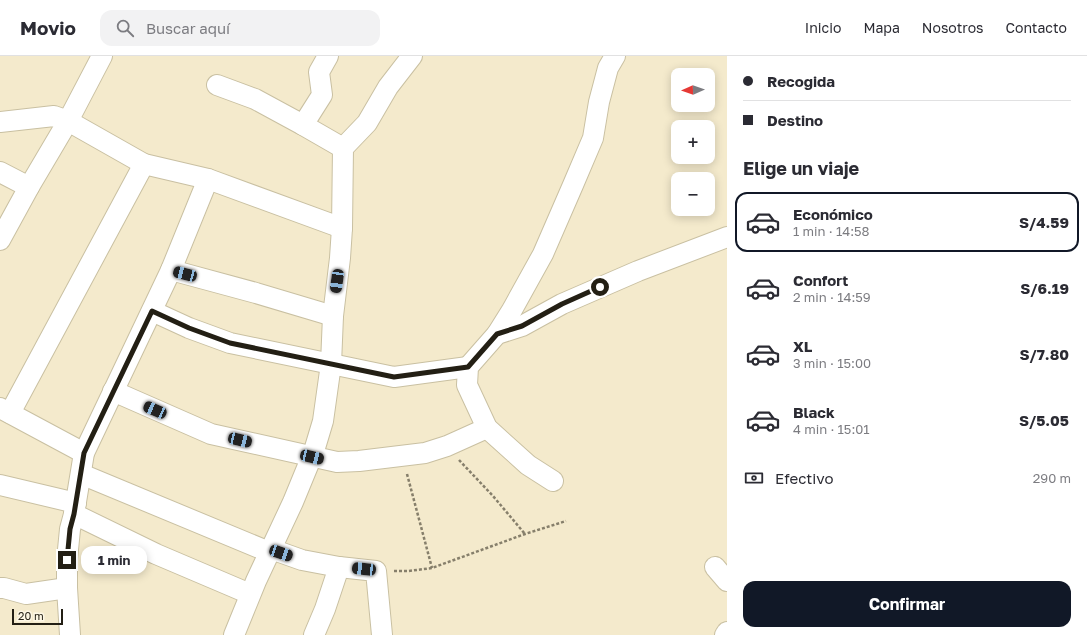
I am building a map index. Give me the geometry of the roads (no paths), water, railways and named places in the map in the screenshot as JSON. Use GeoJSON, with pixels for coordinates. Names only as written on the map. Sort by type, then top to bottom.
{"type":"FeatureCollection","features":[{"type":"Feature","properties":{"kind":"street"},"geometry":{"type":"LineString","coordinates":[[0,240],[68,121],[102,56]]}},
{"type":"Feature","properties":{"kind":"street"},"geometry":{"type":"LineString","coordinates":[[303,125],[322,95],[319,72],[328,56]]}},
{"type":"Feature","properties":{"kind":"street"},"geometry":{"type":"LineString","coordinates":[[234,635],[250,594],[293,502],[312,457],[323,421],[331,364],[332,316],[340,258],[343,148],[367,123],[388,87],[412,56]]}},
{"type":"Feature","properties":{"kind":"street"},"geometry":{"type":"LineString","coordinates":[[553,481],[528,465],[487,428],[467,385],[468,367],[497,334],[543,254],[593,138],[599,102],[608,68],[615,56]]}},
{"type":"Feature","properties":{"kind":"street"},"geometry":{"type":"LineString","coordinates":[[217,85],[255,99],[343,148]]}},
{"type":"Feature","properties":{"kind":"street"},"geometry":{"type":"LineString","coordinates":[[0,122],[54,116],[68,121],[144,164],[208,180],[342,228]]}},
{"type":"Feature","properties":{"kind":"street"},"geometry":{"type":"LineString","coordinates":[[84,453],[5,411],[144,164]]}},
{"type":"Feature","properties":{"kind":"street"},"geometry":{"type":"LineString","coordinates":[[0,172],[29,187]]}},
{"type":"Feature","properties":{"kind":"street"},"geometry":{"type":"LineString","coordinates":[[70,635],[67,560],[70,529],[84,453],[171,270],[208,180]]}},
{"type":"Feature","properties":{"kind":"street"},"geometry":{"type":"LineString","coordinates":[[497,334],[522,326],[562,304],[638,270],[727,237]]}},
{"type":"Feature","properties":{"kind":"street"},"geometry":{"type":"LineString","coordinates":[[171,270],[256,292],[332,316]]}},
{"type":"Feature","properties":{"kind":"street"},"geometry":{"type":"LineString","coordinates":[[152,311],[189,328],[230,343],[394,377],[468,367]]}},
{"type":"Feature","properties":{"kind":"street"},"geometry":{"type":"LineString","coordinates":[[113,391],[211,434],[337,462],[359,461],[425,453],[447,446],[487,428]]}},
{"type":"Feature","properties":{"kind":"street"},"geometry":{"type":"LineString","coordinates":[[81,474],[270,551],[302,560],[339,567],[376,570],[382,635]]}},
{"type":"Feature","properties":{"kind":"street"},"geometry":{"type":"LineString","coordinates":[[0,484],[75,508],[156,554],[250,594]]}},
{"type":"Feature","properties":{"kind":"street"},"geometry":{"type":"LineString","coordinates":[[314,635],[325,609],[339,567]]}},
{"type":"Feature","properties":{"kind":"street"},"geometry":{"type":"LineString","coordinates":[[0,588],[26,594],[67,588]]}}]}
